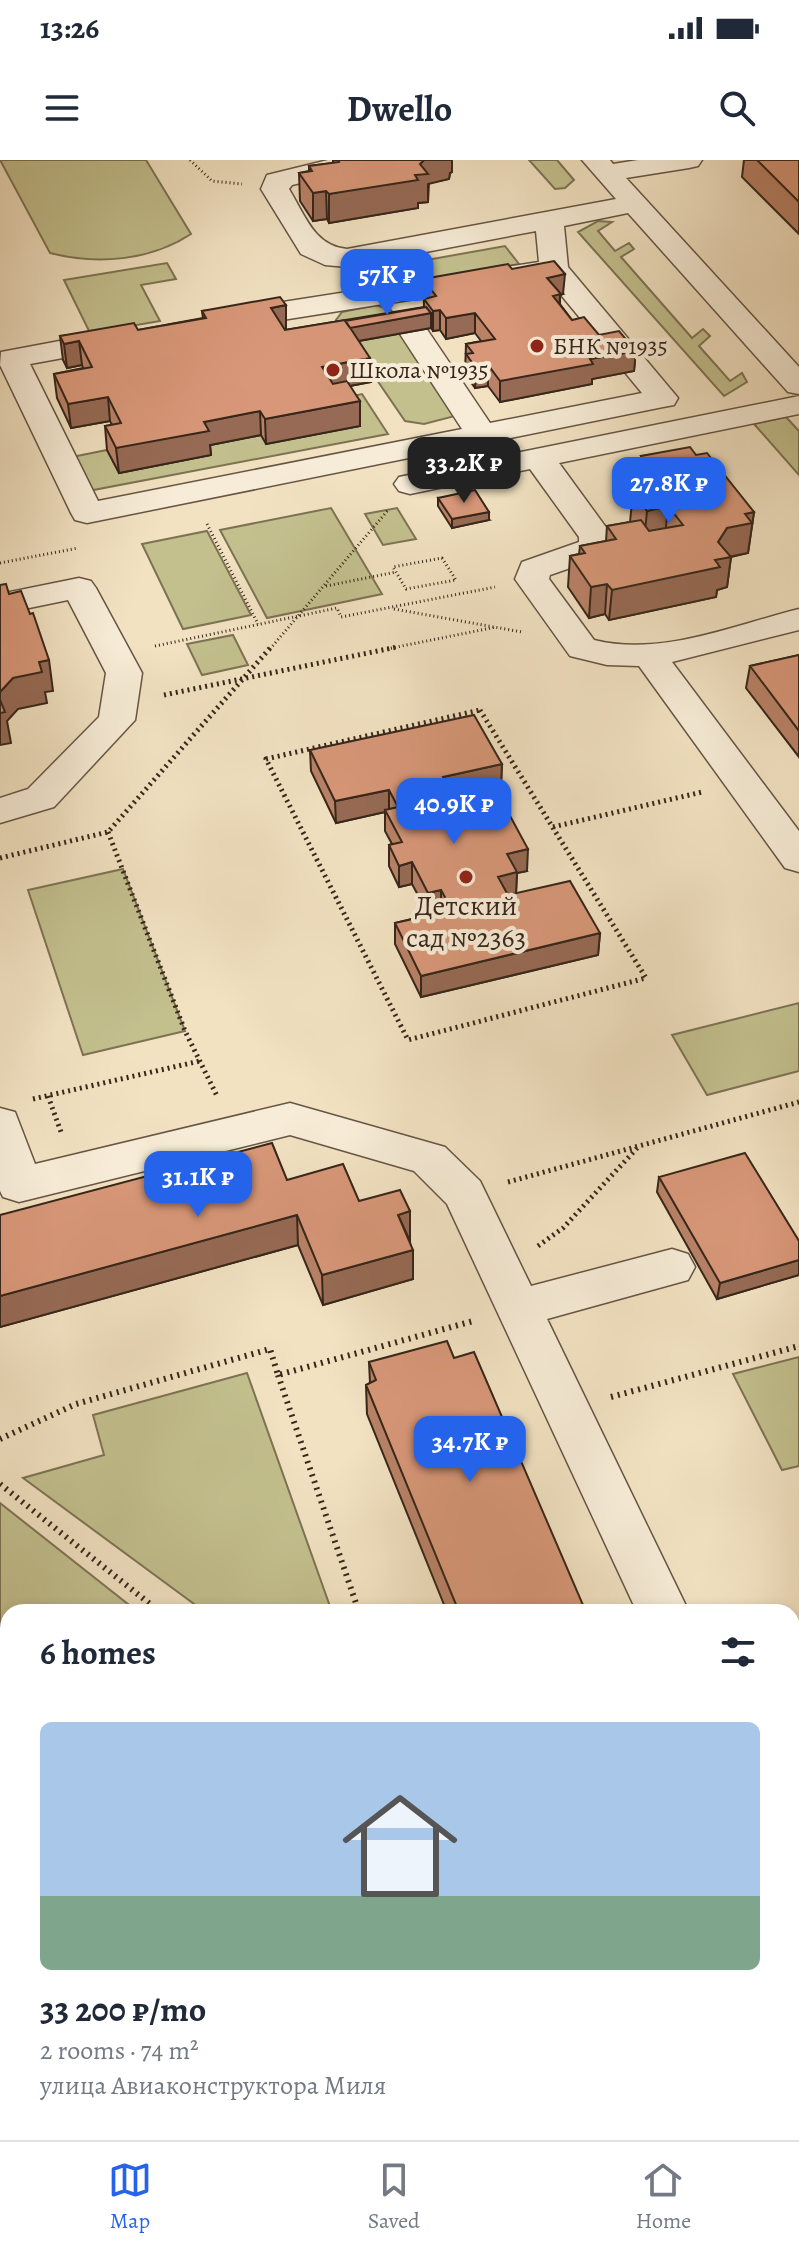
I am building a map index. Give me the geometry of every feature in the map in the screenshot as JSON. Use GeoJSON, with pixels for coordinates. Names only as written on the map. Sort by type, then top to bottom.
{"type":"FeatureCollection","features":[{"type":"Feature","properties":{"kind":"street"},"geometry":{"type":"LineString","coordinates":[[344,160],[335,168],[292,175],[277,181],[275,189],[311,248],[325,256],[347,258],[635,204]]}},
{"type":"Feature","properties":{"kind":"street"},"geometry":{"type":"LineString","coordinates":[[601,166],[689,160]]}},
{"type":"Feature","properties":{"kind":"street"},"geometry":{"type":"LineString","coordinates":[[601,166],[799,385]]}},
{"type":"Feature","properties":{"kind":"street"},"geometry":{"type":"LineString","coordinates":[[154,333],[12,358],[87,513],[663,398],[554,268],[549,220]]}},
{"type":"Feature","properties":{"kind":"street"},"geometry":{"type":"LineString","coordinates":[[201,324],[342,299],[388,296],[554,268]]}},
{"type":"Feature","properties":{"kind":"street"},"geometry":{"type":"LineString","coordinates":[[388,296],[502,466]]}},
{"type":"Feature","properties":{"kind":"street"},"geometry":{"type":"LineString","coordinates":[[410,484],[799,405]]}},
{"type":"Feature","properties":{"kind":"street"},"geometry":{"type":"LineString","coordinates":[[539,459],[596,537],[596,544],[590,550],[561,557],[534,569],[532,579],[575,642],[598,655],[650,657],[799,619]]}},
{"type":"Feature","properties":{"kind":"street"},"geometry":{"type":"LineString","coordinates":[[0,604],[79,588],[124,673],[117,720],[41,798],[0,811]]}},
{"type":"Feature","properties":{"kind":"street"},"geometry":{"type":"LineString","coordinates":[[650,657],[799,859]]}},
{"type":"Feature","properties":{"kind":"street"},"geometry":{"type":"LineString","coordinates":[[12,1112],[19,1185],[290,1119],[429,1159],[464,1193],[502,1300],[567,1409],[659,1604]]}},
{"type":"Feature","properties":{"kind":"street"},"geometry":{"type":"LineString","coordinates":[[502,1300],[672,1267]]}},
{"type":"Feature","properties":{"kind":"path"},"geometry":{"type":"LineString","coordinates":[[190,160],[204,179],[223,186],[277,181]]}},
{"type":"Feature","properties":{"kind":"path"},"geometry":{"type":"LineString","coordinates":[[0,858],[108,832],[300,615],[410,484]]}},
{"type":"Feature","properties":{"kind":"path"},"geometry":{"type":"LineString","coordinates":[[207,523],[258,624]]}},
{"type":"Feature","properties":{"kind":"path"},"geometry":{"type":"LineString","coordinates":[[442,558],[456,580],[406,589],[396,572],[393,567],[442,558]]}},
{"type":"Feature","properties":{"kind":"path"},"geometry":{"type":"LineString","coordinates":[[325,586],[396,572]]}},
{"type":"Feature","properties":{"kind":"path"},"geometry":{"type":"LineString","coordinates":[[114,655],[337,608],[341,617],[532,579]]}},
{"type":"Feature","properties":{"kind":"path"},"geometry":{"type":"LineString","coordinates":[[433,584],[441,597]]}},
{"type":"Feature","properties":{"kind":"path"},"geometry":{"type":"LineString","coordinates":[[389,608],[575,642]]}},
{"type":"Feature","properties":{"kind":"path"},"geometry":{"type":"LineString","coordinates":[[119,703],[496,627]]}},
{"type":"Feature","properties":{"kind":"path"},"geometry":{"type":"LineString","coordinates":[[480,710],[553,827],[646,978],[408,1040],[266,759],[480,710]]}},
{"type":"Feature","properties":{"kind":"path"},"geometry":{"type":"LineString","coordinates":[[553,827],[742,782]]}},
{"type":"Feature","properties":{"kind":"path"},"geometry":{"type":"LineString","coordinates":[[108,832],[185,1031],[214,1096],[290,1119]]}},
{"type":"Feature","properties":{"kind":"path"},"geometry":{"type":"LineString","coordinates":[[12,1112],[200,1061]]}},
{"type":"Feature","properties":{"kind":"path"},"geometry":{"type":"LineString","coordinates":[[464,1193],[799,1102]]}},
{"type":"Feature","properties":{"kind":"path"},"geometry":{"type":"LineString","coordinates":[[278,1375],[502,1300],[640,1145]]}},
{"type":"Feature","properties":{"kind":"path"},"geometry":{"type":"LineString","coordinates":[[567,1409],[799,1346]]}},
{"type":"Feature","properties":{"kind":"path"},"geometry":{"type":"LineString","coordinates":[[0,1439],[76,1404],[270,1349],[356,1604]]}},
{"type":"Feature","properties":{"kind":"path"},"geometry":{"type":"LineString","coordinates":[[0,1484],[150,1604]]}},
{"type":"Feature","properties":{"kind":"shaded area"},"geometry":{"type":"Polygon","coordinates":[[[0,160],[146,160],[191,234],[158,250],[123,258],[86,259],[50,253],[0,160]]]}},
{"type":"Feature","properties":{"kind":"shaded area"},"geometry":{"type":"Polygon","coordinates":[[[529,160],[557,160],[574,180],[565,188],[555,189],[529,160]]]}},
{"type":"Feature","properties":{"kind":"shaded area"},"geometry":{"type":"Polygon","coordinates":[[[598,221],[612,222],[598,231],[615,251],[629,243],[634,249],[621,257],[692,338],[703,329],[710,336],[699,346],[730,381],[742,373],[747,382],[724,396],[578,232],[598,221]]]}},
{"type":"Feature","properties":{"kind":"shaded area"},"geometry":{"type":"Polygon","coordinates":[[[505,246],[519,264],[396,286],[382,268],[505,246]]]}},
{"type":"Feature","properties":{"kind":"shaded area"},"geometry":{"type":"Polygon","coordinates":[[[167,263],[176,279],[141,285],[160,321],[90,333],[64,280],[167,263]]]}},
{"type":"Feature","properties":{"kind":"shaded area"},"geometry":{"type":"Polygon","coordinates":[[[376,305],[391,310],[459,415],[424,424],[405,421],[336,320],[342,312],[376,305]]]}},
{"type":"Feature","properties":{"kind":"shaded area"},"geometry":{"type":"Polygon","coordinates":[[[362,394],[388,434],[88,491],[72,457],[107,450],[119,473],[210,455],[206,446],[261,435],[266,443],[359,426],[329,401],[362,394]]]}},
{"type":"Feature","properties":{"kind":"shaded area"},"geometry":{"type":"Polygon","coordinates":[[[786,417],[799,431],[799,475],[754,424],[786,417]]]}},
{"type":"Feature","properties":{"kind":"shaded area"},"geometry":{"type":"Polygon","coordinates":[[[331,508],[382,594],[267,618],[220,530],[331,508]]]}},
{"type":"Feature","properties":{"kind":"shaded area"},"geometry":{"type":"Polygon","coordinates":[[[397,508],[416,539],[383,545],[365,514],[397,508]]]}},
{"type":"Feature","properties":{"kind":"shaded area"},"geometry":{"type":"Polygon","coordinates":[[[207,531],[251,615],[183,629],[142,544],[207,531]]]}},
{"type":"Feature","properties":{"kind":"shaded area"},"geometry":{"type":"Polygon","coordinates":[[[233,635],[248,665],[202,675],[187,644],[233,635]]]}},
{"type":"Feature","properties":{"kind":"shaded area"},"geometry":{"type":"Polygon","coordinates":[[[123,869],[185,1031],[83,1055],[28,890],[123,869]]]}},
{"type":"Feature","properties":{"kind":"shaded area"},"geometry":{"type":"Polygon","coordinates":[[[799,1003],[799,1071],[707,1095],[672,1035],[799,1003]]]}},
{"type":"Feature","properties":{"kind":"shaded area"},"geometry":{"type":"Polygon","coordinates":[[[799,1357],[799,1466],[782,1470],[733,1374],[799,1357]]]}},
{"type":"Feature","properties":{"kind":"shaded area"},"geometry":{"type":"Polygon","coordinates":[[[247,1373],[329,1604],[194,1604],[23,1478],[104,1455],[93,1415],[247,1373]]]}},
{"type":"Feature","properties":{"kind":"shaded area"},"geometry":{"type":"Polygon","coordinates":[[[0,1503],[128,1604],[0,1604],[0,1503]]]}},
{"type":"Feature","properties":{"kind":"building"},"geometry":{"type":"Polygon","coordinates":[[[338,160],[424,160],[420,164],[428,174],[415,175],[418,180],[329,194],[326,191],[313,193],[299,173],[312,171],[309,166],[338,160]]]}},
{"type":"Feature","properties":{"kind":"building"},"geometry":{"type":"Polygon","coordinates":[[[757,160],[799,160],[799,202],[757,160]]]}},
{"type":"Feature","properties":{"kind":"building","name":"БНК №1935"},"geometry":{"type":"Polygon","coordinates":[[[554,261],[565,274],[547,278],[561,294],[553,296],[572,320],[584,317],[599,335],[619,331],[636,351],[590,359],[593,364],[500,381],[488,365],[476,368],[466,354],[473,353],[466,344],[495,339],[475,313],[446,318],[440,310],[433,311],[424,299],[436,296],[423,279],[508,264],[512,269],[554,261]]]}},
{"type":"Feature","properties":{"kind":"building"},"geometry":{"type":"Polygon","coordinates":[[[280,297],[286,305],[271,308],[285,330],[345,320],[370,358],[322,367],[333,384],[347,381],[360,401],[265,419],[260,411],[204,422],[209,431],[116,448],[105,426],[121,423],[108,397],[68,404],[54,374],[92,367],[79,341],[64,344],[60,336],[134,323],[138,330],[206,318],[202,311],[280,297]]]}},
{"type":"Feature","properties":{"kind":"building"},"geometry":{"type":"Polygon","coordinates":[[[426,307],[431,313],[350,328],[345,321],[426,307]]]}},
{"type":"Feature","properties":{"kind":"building"},"geometry":{"type":"Polygon","coordinates":[[[690,447],[696,455],[707,453],[754,512],[745,514],[752,523],[727,528],[718,542],[731,557],[715,560],[720,567],[612,590],[607,584],[591,587],[570,556],[585,553],[580,546],[616,539],[607,526],[641,520],[649,531],[683,525],[668,506],[647,511],[633,492],[653,487],[638,467],[648,465],[641,456],[690,447]]]}},
{"type":"Feature","properties":{"kind":"building"},"geometry":{"type":"Polygon","coordinates":[[[475,490],[489,512],[452,519],[438,498],[475,490]]]}},
{"type":"Feature","properties":{"kind":"building"},"geometry":{"type":"Polygon","coordinates":[[[6,584],[9,594],[21,591],[30,614],[33,613],[49,660],[39,662],[42,672],[13,678],[0,692],[0,585],[6,584]]]}},
{"type":"Feature","properties":{"kind":"building"},"geometry":{"type":"Polygon","coordinates":[[[799,655],[799,731],[750,666],[799,655]]]}},
{"type":"Feature","properties":{"kind":"building"},"geometry":{"type":"Polygon","coordinates":[[[474,715],[502,764],[443,777],[453,795],[472,791],[481,806],[502,801],[528,849],[507,854],[517,872],[498,877],[508,895],[570,881],[600,933],[421,976],[395,923],[452,910],[441,890],[428,893],[412,862],[399,866],[389,845],[402,842],[385,810],[398,807],[389,790],[335,801],[310,750],[474,715]]]}},
{"type":"Feature","properties":{"kind":"building"},"geometry":{"type":"Polygon","coordinates":[[[272,1143],[287,1180],[343,1164],[359,1201],[400,1190],[410,1211],[398,1215],[413,1250],[322,1275],[297,1215],[0,1296],[0,1215],[272,1143]]]}},
{"type":"Feature","properties":{"kind":"building"},"geometry":{"type":"Polygon","coordinates":[[[745,1153],[799,1241],[799,1260],[720,1283],[659,1177],[745,1153]]]}},
{"type":"Feature","properties":{"kind":"building"},"geometry":{"type":"Polygon","coordinates":[[[447,1341],[454,1358],[474,1352],[583,1604],[456,1604],[366,1385],[376,1380],[369,1362],[447,1341]]]}},
{"type":"Feature","properties":{"kind":"place","name":"БНК №1935"},"geometry":{"type":"Point","coordinates":[537,346]}},
{"type":"Feature","properties":{"kind":"place","name":"Школа №1935"},"geometry":{"type":"Point","coordinates":[333,370]}},
{"type":"Feature","properties":{"kind":"place","name":"Детский сад №2363"},"geometry":{"type":"Point","coordinates":[466,877]}}]}
